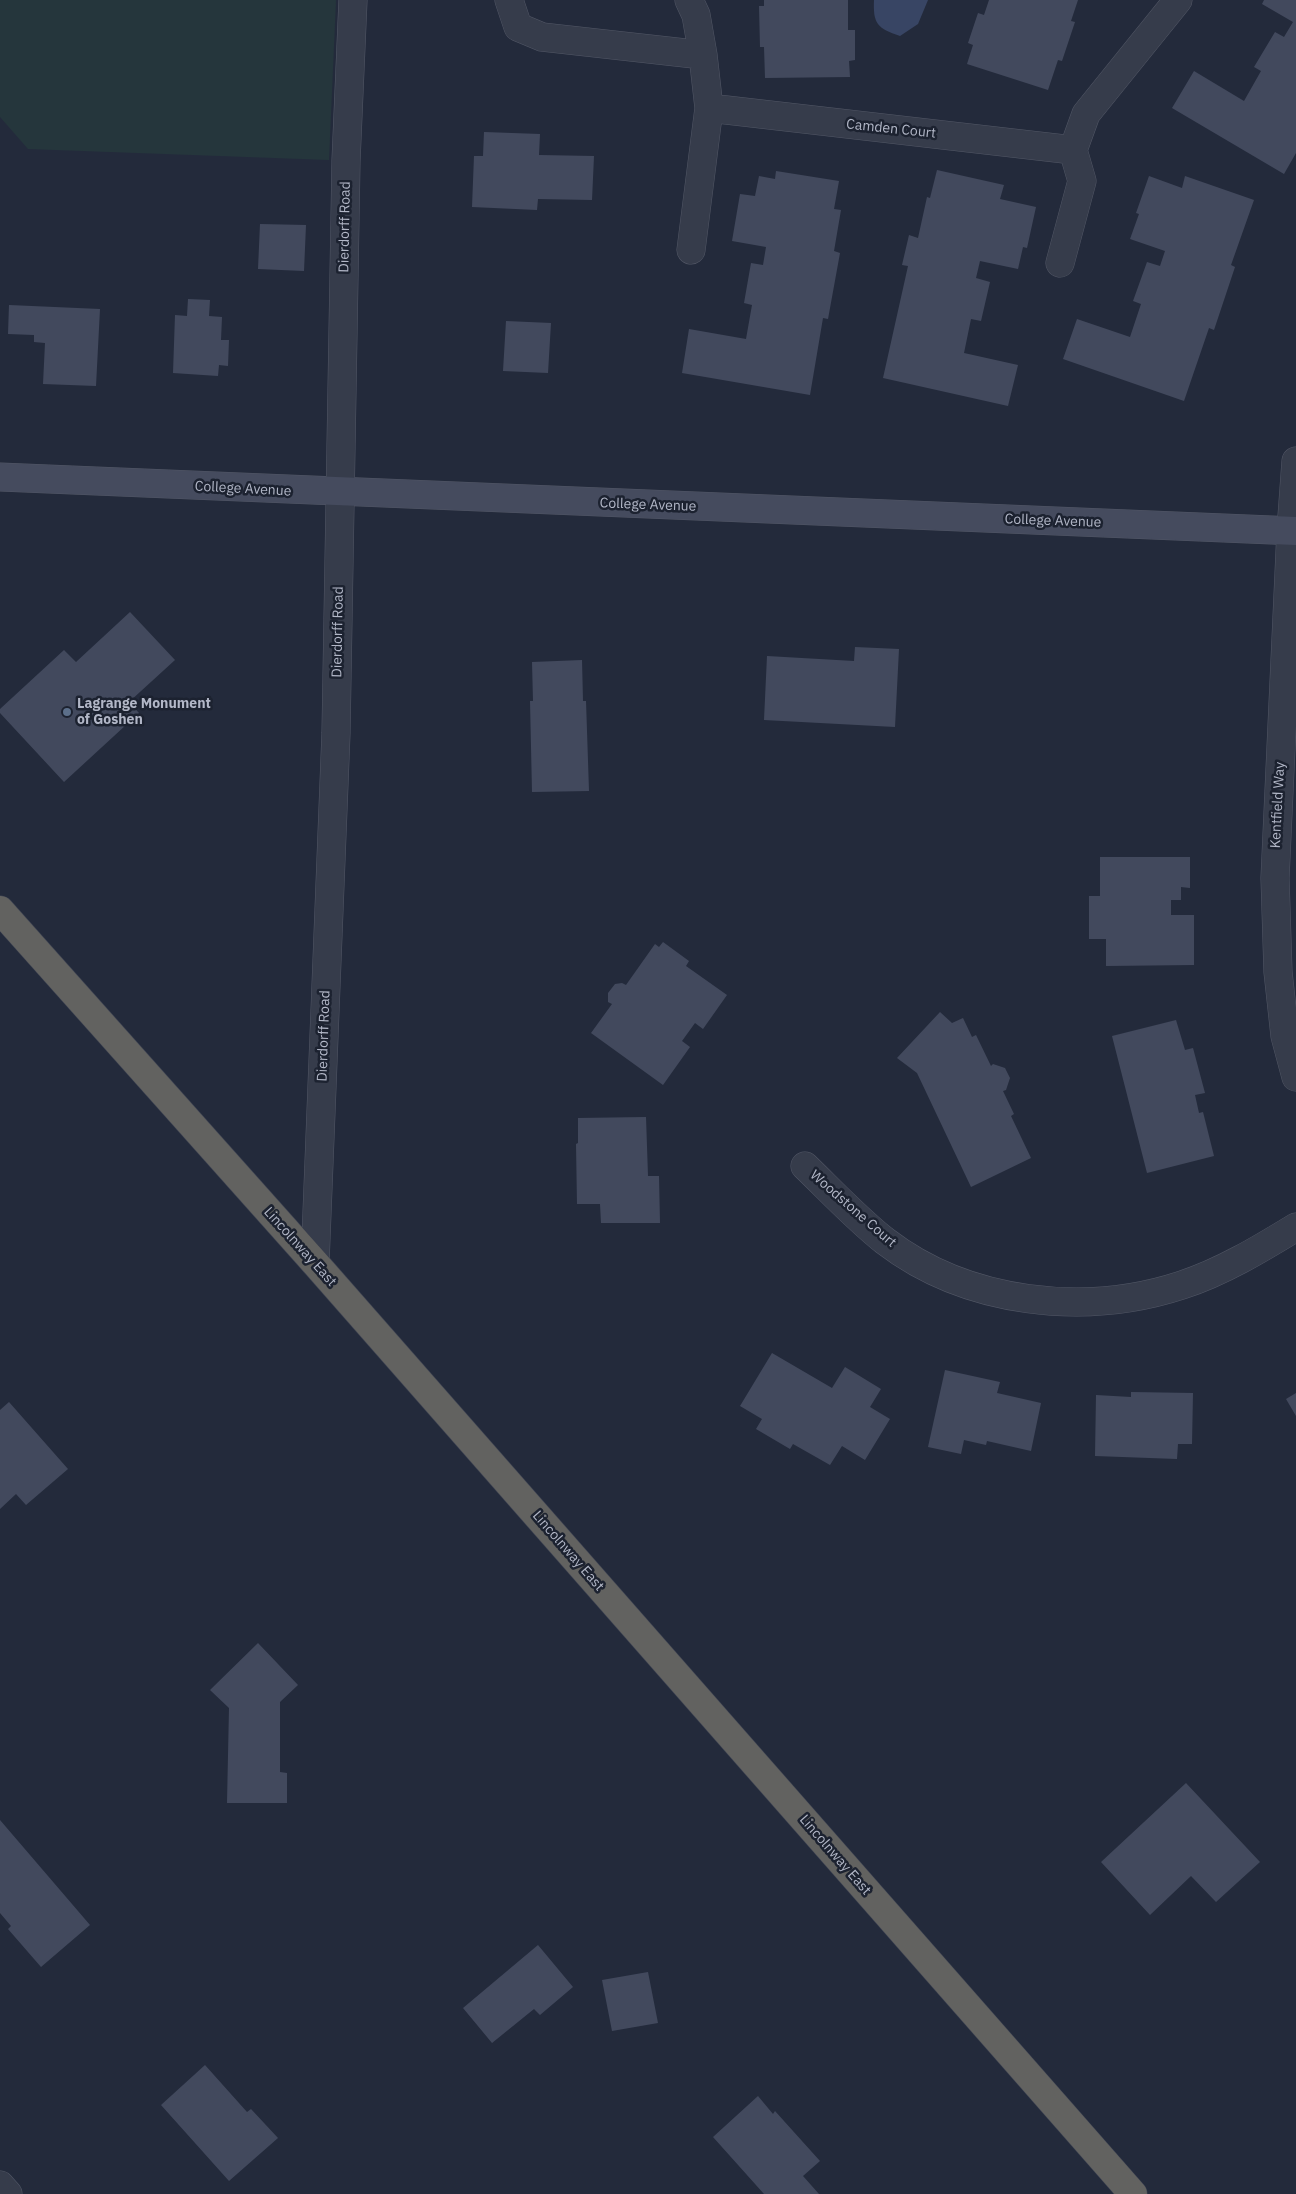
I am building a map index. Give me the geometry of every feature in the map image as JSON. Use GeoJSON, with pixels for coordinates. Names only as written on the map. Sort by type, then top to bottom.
{"type":"FeatureCollection","features":[{"type":"Feature","properties":{"kind":"highway","name":"Lincolnway East"},"geometry":{"type":"LineString","coordinates":[[0,910],[315,1263],[1133,2194]]}},
{"type":"Feature","properties":{"kind":"main road","name":"College Avenue"},"geometry":{"type":"LineString","coordinates":[[0,478],[1293,530]]}},
{"type":"Feature","properties":{"kind":"street","name":"Dierdorff Road"},"geometry":{"type":"LineString","coordinates":[[315,1263],[336,733],[346,161],[353,0]]}},
{"type":"Feature","properties":{"kind":"street"},"geometry":{"type":"LineString","coordinates":[[509,0],[518,27],[542,37],[703,55]]}},
{"type":"Feature","properties":{"kind":"street"},"geometry":{"type":"LineString","coordinates":[[689,0],[696,15],[709,108],[692,250]]}},
{"type":"Feature","properties":{"kind":"street"},"geometry":{"type":"LineString","coordinates":[[1060,263],[1082,182],[1073,150],[1086,114],[1178,0]]}},
{"type":"Feature","properties":{"kind":"street","name":"Camden Court"},"geometry":{"type":"LineString","coordinates":[[709,108],[1073,150]]}},
{"type":"Feature","properties":{"kind":"street","name":"Kentfield Way"},"geometry":{"type":"LineString","coordinates":[[1296,461],[1275,878],[1287,971],[1285,1036],[1296,1077]]}},
{"type":"Feature","properties":{"kind":"street","name":"Woodstone Court"},"geometry":{"type":"LineString","coordinates":[[805,1166],[886,1241],[934,1271],[975,1287],[1040,1301],[1093,1302],[1137,1296],[1182,1285],[1246,1257],[1296,1227]]}},
{"type":"Feature","properties":{"kind":"street"},"geometry":{"type":"LineString","coordinates":[[0,2186],[8,2194]]}},
{"type":"Feature","properties":{"kind":"shaded area"},"geometry":{"type":"Polygon","coordinates":[[[0,0],[336,0],[329,160],[28,149],[0,117],[0,0]]]}},
{"type":"Feature","properties":{"kind":"water"},"geometry":{"type":"Polygon","coordinates":[[[874,0],[928,0],[918,24],[900,36],[878,24],[874,15],[874,0]]]}},
{"type":"Feature","properties":{"kind":"building"},"geometry":{"type":"Polygon","coordinates":[[[764,0],[848,0],[848,30],[855,30],[855,60],[849,61],[850,77],[765,78],[764,47],[760,47],[759,6],[764,6],[764,0]]]}},
{"type":"Feature","properties":{"kind":"building"},"geometry":{"type":"Polygon","coordinates":[[[989,0],[1078,0],[1071,21],[1075,22],[1062,61],[1058,60],[1048,90],[967,64],[973,45],[968,43],[978,13],[984,15],[989,0]]]}},
{"type":"Feature","properties":{"kind":"building"},"geometry":{"type":"Polygon","coordinates":[[[1264,0],[1296,0],[1296,153],[1284,174],[1172,108],[1194,71],[1244,101],[1261,71],[1254,67],[1275,32],[1284,37],[1293,22],[1262,4],[1264,0]]]}},
{"type":"Feature","properties":{"kind":"building"},"geometry":{"type":"Polygon","coordinates":[[[484,132],[540,134],[539,155],[594,156],[592,200],[538,199],[537,210],[472,207],[474,156],[483,156],[484,132]]]}},
{"type":"Feature","properties":{"kind":"building"},"geometry":{"type":"Polygon","coordinates":[[[937,170],[1004,185],[1000,199],[1036,207],[1027,248],[1023,247],[1018,269],[980,261],[976,278],[990,282],[981,321],[971,319],[964,353],[1018,365],[1008,406],[883,378],[908,266],[902,265],[909,235],[918,238],[927,197],[930,198],[937,170]]]}},
{"type":"Feature","properties":{"kind":"building"},"geometry":{"type":"Polygon","coordinates":[[[776,171],[839,181],[834,209],[841,210],[834,251],[840,253],[828,319],[823,318],[810,395],[682,373],[689,329],[746,339],[752,305],[744,303],[751,263],[763,265],[766,247],[732,241],[740,194],[755,196],[759,176],[775,179],[776,171]]]}},
{"type":"Feature","properties":{"kind":"building"},"geometry":{"type":"Polygon","coordinates":[[[1149,176],[1182,188],[1185,176],[1254,200],[1231,265],[1235,267],[1214,330],[1209,328],[1184,401],[1063,359],[1077,319],[1130,337],[1141,304],[1133,301],[1147,262],[1160,266],[1165,251],[1130,239],[1139,214],[1136,213],[1149,176]]]}},
{"type":"Feature","properties":{"kind":"building"},"geometry":{"type":"Polygon","coordinates":[[[260,224],[306,225],[304,271],[258,269],[260,224]]]}},
{"type":"Feature","properties":{"kind":"building"},"geometry":{"type":"Polygon","coordinates":[[[188,299],[210,300],[209,316],[222,317],[221,340],[229,340],[228,366],[219,365],[218,376],[173,373],[175,315],[187,316],[188,299]]]}},
{"type":"Feature","properties":{"kind":"building"},"geometry":{"type":"Polygon","coordinates":[[[9,305],[100,309],[96,386],[43,384],[45,343],[34,342],[34,335],[8,334],[9,305]]]}},
{"type":"Feature","properties":{"kind":"building"},"geometry":{"type":"Polygon","coordinates":[[[506,321],[551,323],[548,373],[503,371],[506,321]]]}},
{"type":"Feature","properties":{"kind":"building"},"geometry":{"type":"Polygon","coordinates":[[[130,612],[175,660],[129,702],[139,713],[64,782],[0,713],[0,709],[64,650],[76,662],[130,612]]]}},
{"type":"Feature","properties":{"kind":"building"},"geometry":{"type":"Polygon","coordinates":[[[855,647],[899,649],[895,727],[764,720],[767,656],[854,661],[855,647]]]}},
{"type":"Feature","properties":{"kind":"building"},"geometry":{"type":"Polygon","coordinates":[[[582,660],[583,701],[586,701],[589,791],[532,792],[530,701],[533,701],[532,662],[582,660]]]}},
{"type":"Feature","properties":{"kind":"building"},"geometry":{"type":"Polygon","coordinates":[[[1100,857],[1190,857],[1190,888],[1181,887],[1181,900],[1171,900],[1171,915],[1194,915],[1194,965],[1106,966],[1106,939],[1089,939],[1089,896],[1100,896],[1100,857]]]}},
{"type":"Feature","properties":{"kind":"building"},"geometry":{"type":"Polygon","coordinates":[[[663,942],[689,961],[686,966],[727,995],[703,1029],[695,1023],[682,1041],[690,1047],[663,1085],[591,1033],[612,1004],[608,1002],[608,993],[615,984],[622,983],[626,985],[655,944],[659,947],[663,942]]]}},
{"type":"Feature","properties":{"kind":"building"},"geometry":{"type":"Polygon","coordinates":[[[940,1012],[952,1023],[963,1018],[972,1037],[976,1035],[991,1066],[993,1064],[1005,1068],[1010,1078],[1006,1090],[1003,1091],[1014,1114],[1011,1116],[1031,1158],[971,1187],[917,1073],[897,1058],[940,1012]]]}},
{"type":"Feature","properties":{"kind":"building"},"geometry":{"type":"Polygon","coordinates":[[[1176,1020],[1185,1050],[1193,1048],[1205,1093],[1195,1095],[1199,1113],[1203,1112],[1214,1156],[1147,1173],[1112,1036],[1176,1020]]]}},
{"type":"Feature","properties":{"kind":"building"},"geometry":{"type":"Polygon","coordinates":[[[646,1117],[648,1176],[659,1176],[660,1223],[601,1223],[600,1204],[577,1204],[576,1144],[578,1143],[578,1118],[646,1117]]]}},
{"type":"Feature","properties":{"kind":"building"},"geometry":{"type":"Polygon","coordinates":[[[772,1353],[832,1388],[845,1367],[881,1389],[870,1407],[890,1419],[865,1460],[842,1446],[830,1465],[793,1444],[790,1449],[756,1429],[762,1419],[740,1406],[772,1353]]]}},
{"type":"Feature","properties":{"kind":"building"},"geometry":{"type":"Polygon","coordinates":[[[945,1370],[1000,1382],[997,1393],[1041,1403],[1031,1451],[987,1441],[986,1445],[964,1440],[961,1454],[928,1447],[945,1370]]]}},
{"type":"Feature","properties":{"kind":"building"},"geometry":{"type":"Polygon","coordinates":[[[1131,1392],[1193,1393],[1192,1444],[1178,1444],[1177,1459],[1095,1456],[1096,1395],[1131,1397],[1131,1392]]]}},
{"type":"Feature","properties":{"kind":"building"},"geometry":{"type":"Polygon","coordinates":[[[1296,1393],[1296,1416],[1286,1399],[1296,1393]]]}},
{"type":"Feature","properties":{"kind":"building"},"geometry":{"type":"Polygon","coordinates":[[[9,1402],[68,1469],[26,1505],[16,1494],[0,1509],[0,1410],[9,1402]]]}},
{"type":"Feature","properties":{"kind":"building"},"geometry":{"type":"Polygon","coordinates":[[[258,1643],[298,1685],[280,1702],[280,1772],[287,1773],[287,1803],[227,1803],[229,1708],[210,1690],[258,1643]]]}},
{"type":"Feature","properties":{"kind":"building"},"geometry":{"type":"Polygon","coordinates":[[[1186,1783],[1260,1862],[1216,1902],[1191,1876],[1150,1915],[1101,1862],[1186,1783]]]}},
{"type":"Feature","properties":{"kind":"building"},"geometry":{"type":"Polygon","coordinates":[[[0,1820],[90,1925],[41,1967],[8,1929],[11,1926],[0,1913],[0,1820]]]}},
{"type":"Feature","properties":{"kind":"building"},"geometry":{"type":"Polygon","coordinates":[[[538,1945],[573,1987],[540,2015],[534,2009],[492,2043],[463,2008],[538,1945]]]}},
{"type":"Feature","properties":{"kind":"building"},"geometry":{"type":"Polygon","coordinates":[[[648,1972],[658,2023],[612,2031],[602,1980],[648,1972]]]}},
{"type":"Feature","properties":{"kind":"building"},"geometry":{"type":"Polygon","coordinates":[[[205,2065],[247,2112],[251,2109],[278,2138],[229,2181],[161,2105],[205,2065]]]}},
{"type":"Feature","properties":{"kind":"building"},"geometry":{"type":"Polygon","coordinates":[[[758,2096],[773,2114],[775,2111],[820,2161],[803,2176],[819,2194],[764,2194],[713,2137],[758,2096]]]}},
{"type":"Feature","properties":{"kind":"place","name":"Lagrange Monument of Goshen"},"geometry":{"type":"Point","coordinates":[67,712]}}]}
